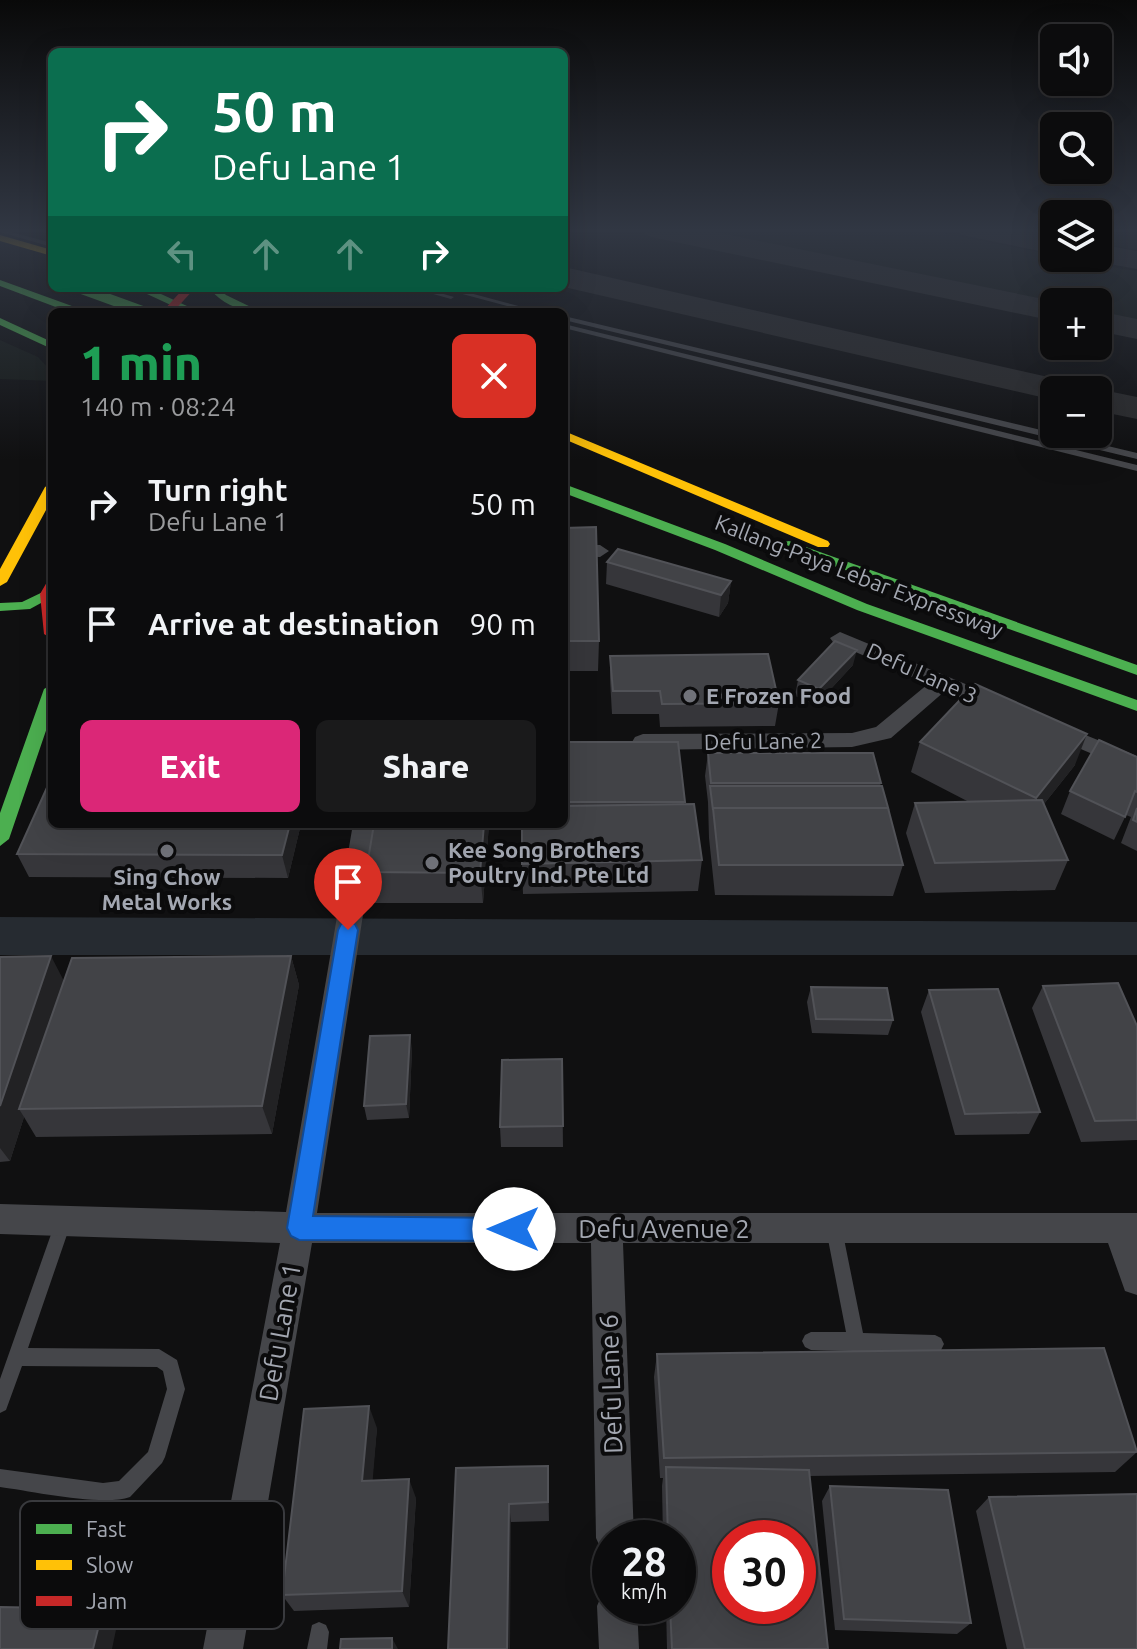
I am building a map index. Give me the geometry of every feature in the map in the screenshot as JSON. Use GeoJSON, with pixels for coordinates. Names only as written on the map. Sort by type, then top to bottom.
{"type":"FeatureCollection","features":[{"type":"Feature","properties":{"kind":"main road"},"geometry":{"type":"LineString","coordinates":[[0,319],[48,333]]}},
{"type":"Feature","properties":{"kind":"main road"},"geometry":{"type":"LineString","coordinates":[[0,319],[48,344]]}},
{"type":"Feature","properties":{"kind":"main road"},"geometry":{"type":"LineString","coordinates":[[568,437],[819,542],[933,598]]}},
{"type":"Feature","properties":{"kind":"main road","name":"Kallang-Paya Lebar Expressway"},"geometry":{"type":"LineString","coordinates":[[568,490],[720,547],[862,607],[1137,706]]}},
{"type":"Feature","properties":{"kind":"main road"},"geometry":{"type":"LineString","coordinates":[[0,582],[48,494]]}},
{"type":"Feature","properties":{"kind":"main road","name":"Kallang-Paya Lebar Expressway"},"geometry":{"type":"LineString","coordinates":[[697,511],[1137,670]]}},
{"type":"Feature","properties":{"kind":"main road"},"geometry":{"type":"LineString","coordinates":[[721,567],[862,607]]}},
{"type":"Feature","properties":{"kind":"main road"},"geometry":{"type":"LineString","coordinates":[[0,607],[13,609],[33,604],[48,592]]}},
{"type":"Feature","properties":{"kind":"main road"},"geometry":{"type":"LineString","coordinates":[[0,839],[48,701]]}},
{"type":"Feature","properties":{"kind":"street"},"geometry":{"type":"LineString","coordinates":[[568,550],[600,551]]}},
{"type":"Feature","properties":{"kind":"street","name":"Defu Lane 3"},"geometry":{"type":"LineString","coordinates":[[840,638],[1011,712]]}},
{"type":"Feature","properties":{"kind":"street","name":"Defu Lane 2"},"geometry":{"type":"LineString","coordinates":[[623,743],[852,740],[883,733],[942,683]]}},
{"type":"Feature","properties":{"kind":"street"},"geometry":{"type":"LineString","coordinates":[[1039,724],[1137,765]]}},
{"type":"Feature","properties":{"kind":"street","name":"Defu Lane 1"},"geometry":{"type":"LineString","coordinates":[[250,1501],[299,1228],[364,828]]}},
{"type":"Feature","properties":{"kind":"street","name":"Defu Avenue 2"},"geometry":{"type":"LineString","coordinates":[[0,1219],[299,1228],[1128,1228]]}},
{"type":"Feature","properties":{"kind":"street"},"geometry":{"type":"LineString","coordinates":[[1128,1228],[1137,1279]]}},
{"type":"Feature","properties":{"kind":"street","name":"Defu Lane 6"},"geometry":{"type":"LineString","coordinates":[[607,1230],[615,1520]]}},
{"type":"Feature","properties":{"kind":"street"},"geometry":{"type":"LineString","coordinates":[[618,1624],[619,1649]]}},
{"type":"Feature","properties":{"kind":"street","name":"Defu Lane 1"},"geometry":{"type":"LineString","coordinates":[[223,1649],[227,1629]]}},
{"type":"Feature","properties":{"kind":"lane"},"geometry":{"type":"LineString","coordinates":[[568,319],[1137,456]]}},
{"type":"Feature","properties":{"kind":"lane"},"geometry":{"type":"LineString","coordinates":[[578,330],[589,324]]}},
{"type":"Feature","properties":{"kind":"lane"},"geometry":{"type":"LineString","coordinates":[[568,327],[1137,468]]}},
{"type":"Feature","properties":{"kind":"lane"},"geometry":{"type":"LineString","coordinates":[[856,399],[865,390]]}},
{"type":"Feature","properties":{"kind":"lane"},"geometry":{"type":"LineString","coordinates":[[0,1404],[64,1220]]}},
{"type":"Feature","properties":{"kind":"lane"},"geometry":{"type":"LineString","coordinates":[[834,1229],[856,1341]]}},
{"type":"Feature","properties":{"kind":"lane"},"geometry":{"type":"LineString","coordinates":[[811,1341],[935,1344]]}},
{"type":"Feature","properties":{"kind":"lane"},"geometry":{"type":"LineString","coordinates":[[0,1478],[103,1492],[123,1490],[156,1457],[176,1389],[171,1366],[159,1358],[16,1357]]}},
{"type":"Feature","properties":{"kind":"shaded area"},"geometry":{"type":"Polygon","coordinates":[[[1112,306],[1137,306],[1137,320],[1112,315],[1112,306]]]}},
{"type":"Feature","properties":{"kind":"shaded area"},"geometry":{"type":"Polygon","coordinates":[[[0,340],[38,357],[48,368],[48,381],[0,379],[0,340]]]}},
{"type":"Feature","properties":{"kind":"shaded area"},"geometry":{"type":"Polygon","coordinates":[[[0,917],[1137,922],[1137,955],[0,955],[0,917]]]}},
{"type":"Feature","properties":{"kind":"building"},"geometry":{"type":"Polygon","coordinates":[[[596,527],[599,641],[568,641],[568,528],[596,527]]]}},
{"type":"Feature","properties":{"kind":"building"},"geometry":{"type":"Polygon","coordinates":[[[618,549],[731,581],[721,595],[607,562],[618,549]]]}},
{"type":"Feature","properties":{"kind":"building"},"geometry":{"type":"Polygon","coordinates":[[[835,641],[857,650],[819,689],[798,680],[835,641]]]}},
{"type":"Feature","properties":{"kind":"building"},"geometry":{"type":"Polygon","coordinates":[[[768,654],[779,703],[662,704],[660,691],[613,691],[610,656],[768,654]]]}},
{"type":"Feature","properties":{"kind":"building"},"geometry":{"type":"Polygon","coordinates":[[[975,684],[1087,734],[1036,798],[920,742],[975,684]]]}},
{"type":"Feature","properties":{"kind":"building"},"geometry":{"type":"Polygon","coordinates":[[[1099,740],[1137,757],[1137,792],[1125,817],[1070,791],[1099,740]]]}},
{"type":"Feature","properties":{"kind":"building"},"geometry":{"type":"Polygon","coordinates":[[[568,742],[678,742],[685,802],[568,802],[568,742]]]}},
{"type":"Feature","properties":{"kind":"building"},"geometry":{"type":"Polygon","coordinates":[[[708,753],[873,753],[881,783],[711,783],[708,753]]]}},
{"type":"Feature","properties":{"kind":"building"},"geometry":{"type":"Polygon","coordinates":[[[48,785],[48,828],[289,828],[282,855],[17,854],[48,785]]]}},
{"type":"Feature","properties":{"kind":"building"},"geometry":{"type":"Polygon","coordinates":[[[710,786],[882,786],[889,811],[888,808],[713,810],[710,786]]]}},
{"type":"Feature","properties":{"kind":"building"},"geometry":{"type":"Polygon","coordinates":[[[1042,800],[1068,860],[935,863],[915,803],[1042,800]]]}},
{"type":"Feature","properties":{"kind":"building"},"geometry":{"type":"Polygon","coordinates":[[[694,804],[702,860],[522,864],[522,828],[568,828],[568,806],[694,804]]]}},
{"type":"Feature","properties":{"kind":"building"},"geometry":{"type":"Polygon","coordinates":[[[713,808],[888,808],[903,865],[719,865],[713,808]]]}},
{"type":"Feature","properties":{"kind":"building"},"geometry":{"type":"Polygon","coordinates":[[[373,828],[484,828],[480,873],[366,872],[373,828]]]}},
{"type":"Feature","properties":{"kind":"building"},"geometry":{"type":"Polygon","coordinates":[[[51,956],[0,1106],[0,957],[51,956]]]}},
{"type":"Feature","properties":{"kind":"building"},"geometry":{"type":"Polygon","coordinates":[[[291,956],[262,1106],[19,1109],[72,958],[291,956]]]}},
{"type":"Feature","properties":{"kind":"building"},"geometry":{"type":"Polygon","coordinates":[[[1118,983],[1137,1026],[1137,1120],[1095,1121],[1043,986],[1118,983]]]}},
{"type":"Feature","properties":{"kind":"building"},"geometry":{"type":"Polygon","coordinates":[[[811,987],[887,988],[893,1020],[816,1019],[811,987]]]}},
{"type":"Feature","properties":{"kind":"building"},"geometry":{"type":"Polygon","coordinates":[[[998,989],[1040,1112],[965,1114],[929,990],[998,989]]]}},
{"type":"Feature","properties":{"kind":"building"},"geometry":{"type":"Polygon","coordinates":[[[410,1035],[406,1104],[364,1106],[370,1036],[410,1035]]]}},
{"type":"Feature","properties":{"kind":"building"},"geometry":{"type":"Polygon","coordinates":[[[562,1059],[563,1126],[500,1127],[502,1060],[562,1059]]]}},
{"type":"Feature","properties":{"kind":"building"},"geometry":{"type":"Polygon","coordinates":[[[1104,1348],[1137,1452],[664,1458],[657,1354],[1104,1348]]]}},
{"type":"Feature","properties":{"kind":"building"},"geometry":{"type":"Polygon","coordinates":[[[369,1406],[362,1481],[409,1479],[402,1591],[284,1595],[304,1409],[369,1406]]]}},
{"type":"Feature","properties":{"kind":"building"},"geometry":{"type":"Polygon","coordinates":[[[548,1466],[548,1502],[509,1504],[507,1649],[448,1649],[456,1468],[548,1466]]]}},
{"type":"Feature","properties":{"kind":"building"},"geometry":{"type":"Polygon","coordinates":[[[666,1467],[809,1470],[814,1520],[712,1520],[712,1624],[816,1624],[816,1536],[828,1649],[672,1649],[671,1624],[696,1624],[696,1520],[667,1520],[666,1467]]]}},
{"type":"Feature","properties":{"kind":"building"},"geometry":{"type":"Polygon","coordinates":[[[830,1486],[948,1490],[971,1623],[844,1619],[830,1486]]]}},
{"type":"Feature","properties":{"kind":"building"},"geometry":{"type":"Polygon","coordinates":[[[1137,1494],[1137,1649],[1025,1649],[989,1497],[1137,1494]]]}},
{"type":"Feature","properties":{"kind":"building"},"geometry":{"type":"Polygon","coordinates":[[[0,1607],[20,1607],[20,1629],[98,1629],[93,1649],[0,1649],[0,1607]]]}},
{"type":"Feature","properties":{"kind":"building"},"geometry":{"type":"Polygon","coordinates":[[[392,1638],[392,1649],[340,1649],[341,1639],[392,1638]]]}},
{"type":"Feature","properties":{"kind":"taxiway"},"geometry":{"type":"LineString","coordinates":[[690,306],[1040,386]]}},
{"type":"Feature","properties":{"kind":"taxiway"},"geometry":{"type":"LineString","coordinates":[[1030,306],[1040,308]]}},
{"type":"Feature","properties":{"kind":"taxiway"},"geometry":{"type":"LineString","coordinates":[[1112,324],[1137,329]]}},
{"type":"Feature","properties":{"kind":"taxiway"},"geometry":{"type":"LineString","coordinates":[[1112,403],[1137,408]]}},
{"type":"Feature","properties":{"kind":"traffic: fast"},"geometry":{"type":"LineString","coordinates":[[63,306],[68,308]]}},
{"type":"Feature","properties":{"kind":"traffic: fast"},"geometry":{"type":"LineString","coordinates":[[128,306],[134,308]]}},
{"type":"Feature","properties":{"kind":"traffic: fast"},"geometry":{"type":"LineString","coordinates":[[181,306],[186,308]]}},
{"type":"Feature","properties":{"kind":"traffic: fast"},"geometry":{"type":"LineString","coordinates":[[242,306],[247,308]]}},
{"type":"Feature","properties":{"kind":"traffic: fast"},"geometry":{"type":"LineString","coordinates":[[0,321],[48,344]]}},
{"type":"Feature","properties":{"kind":"traffic: fast"},"geometry":{"type":"LineString","coordinates":[[568,490],[720,547],[862,607],[1137,706]]}},
{"type":"Feature","properties":{"kind":"traffic: fast"},"geometry":{"type":"LineString","coordinates":[[789,545],[1137,670]]}},
{"type":"Feature","properties":{"kind":"traffic: fast"},"geometry":{"type":"LineString","coordinates":[[0,607],[25,606],[47,594]]}},
{"type":"Feature","properties":{"kind":"traffic: fast"},"geometry":{"type":"LineString","coordinates":[[0,839],[48,701]]}},
{"type":"Feature","properties":{"kind":"traffic: slow"},"geometry":{"type":"LineString","coordinates":[[568,437],[823,544]]}},
{"type":"Feature","properties":{"kind":"traffic: slow"},"geometry":{"type":"LineString","coordinates":[[0,582],[48,494]]}},
{"type":"Feature","properties":{"kind":"traffic: jam"},"geometry":{"type":"LineString","coordinates":[[48,592],[48,602]]}},
{"type":"Feature","properties":{"kind":"place","name":"E Frozen Food"},"geometry":{"type":"Point","coordinates":[690,696]}},
{"type":"Feature","properties":{"kind":"place","name":"Sing Chow Metal Works"},"geometry":{"type":"Point","coordinates":[167,851]}},
{"type":"Feature","properties":{"kind":"place","name":"Kee Song Brothers Poultry Ind. Pte Ltd"},"geometry":{"type":"Point","coordinates":[432,863]}},
{"type":"Feature","properties":{"kind":"route"},"geometry":{"type":"LineString","coordinates":[[348,930],[299,1228],[514,1229]]}}]}
